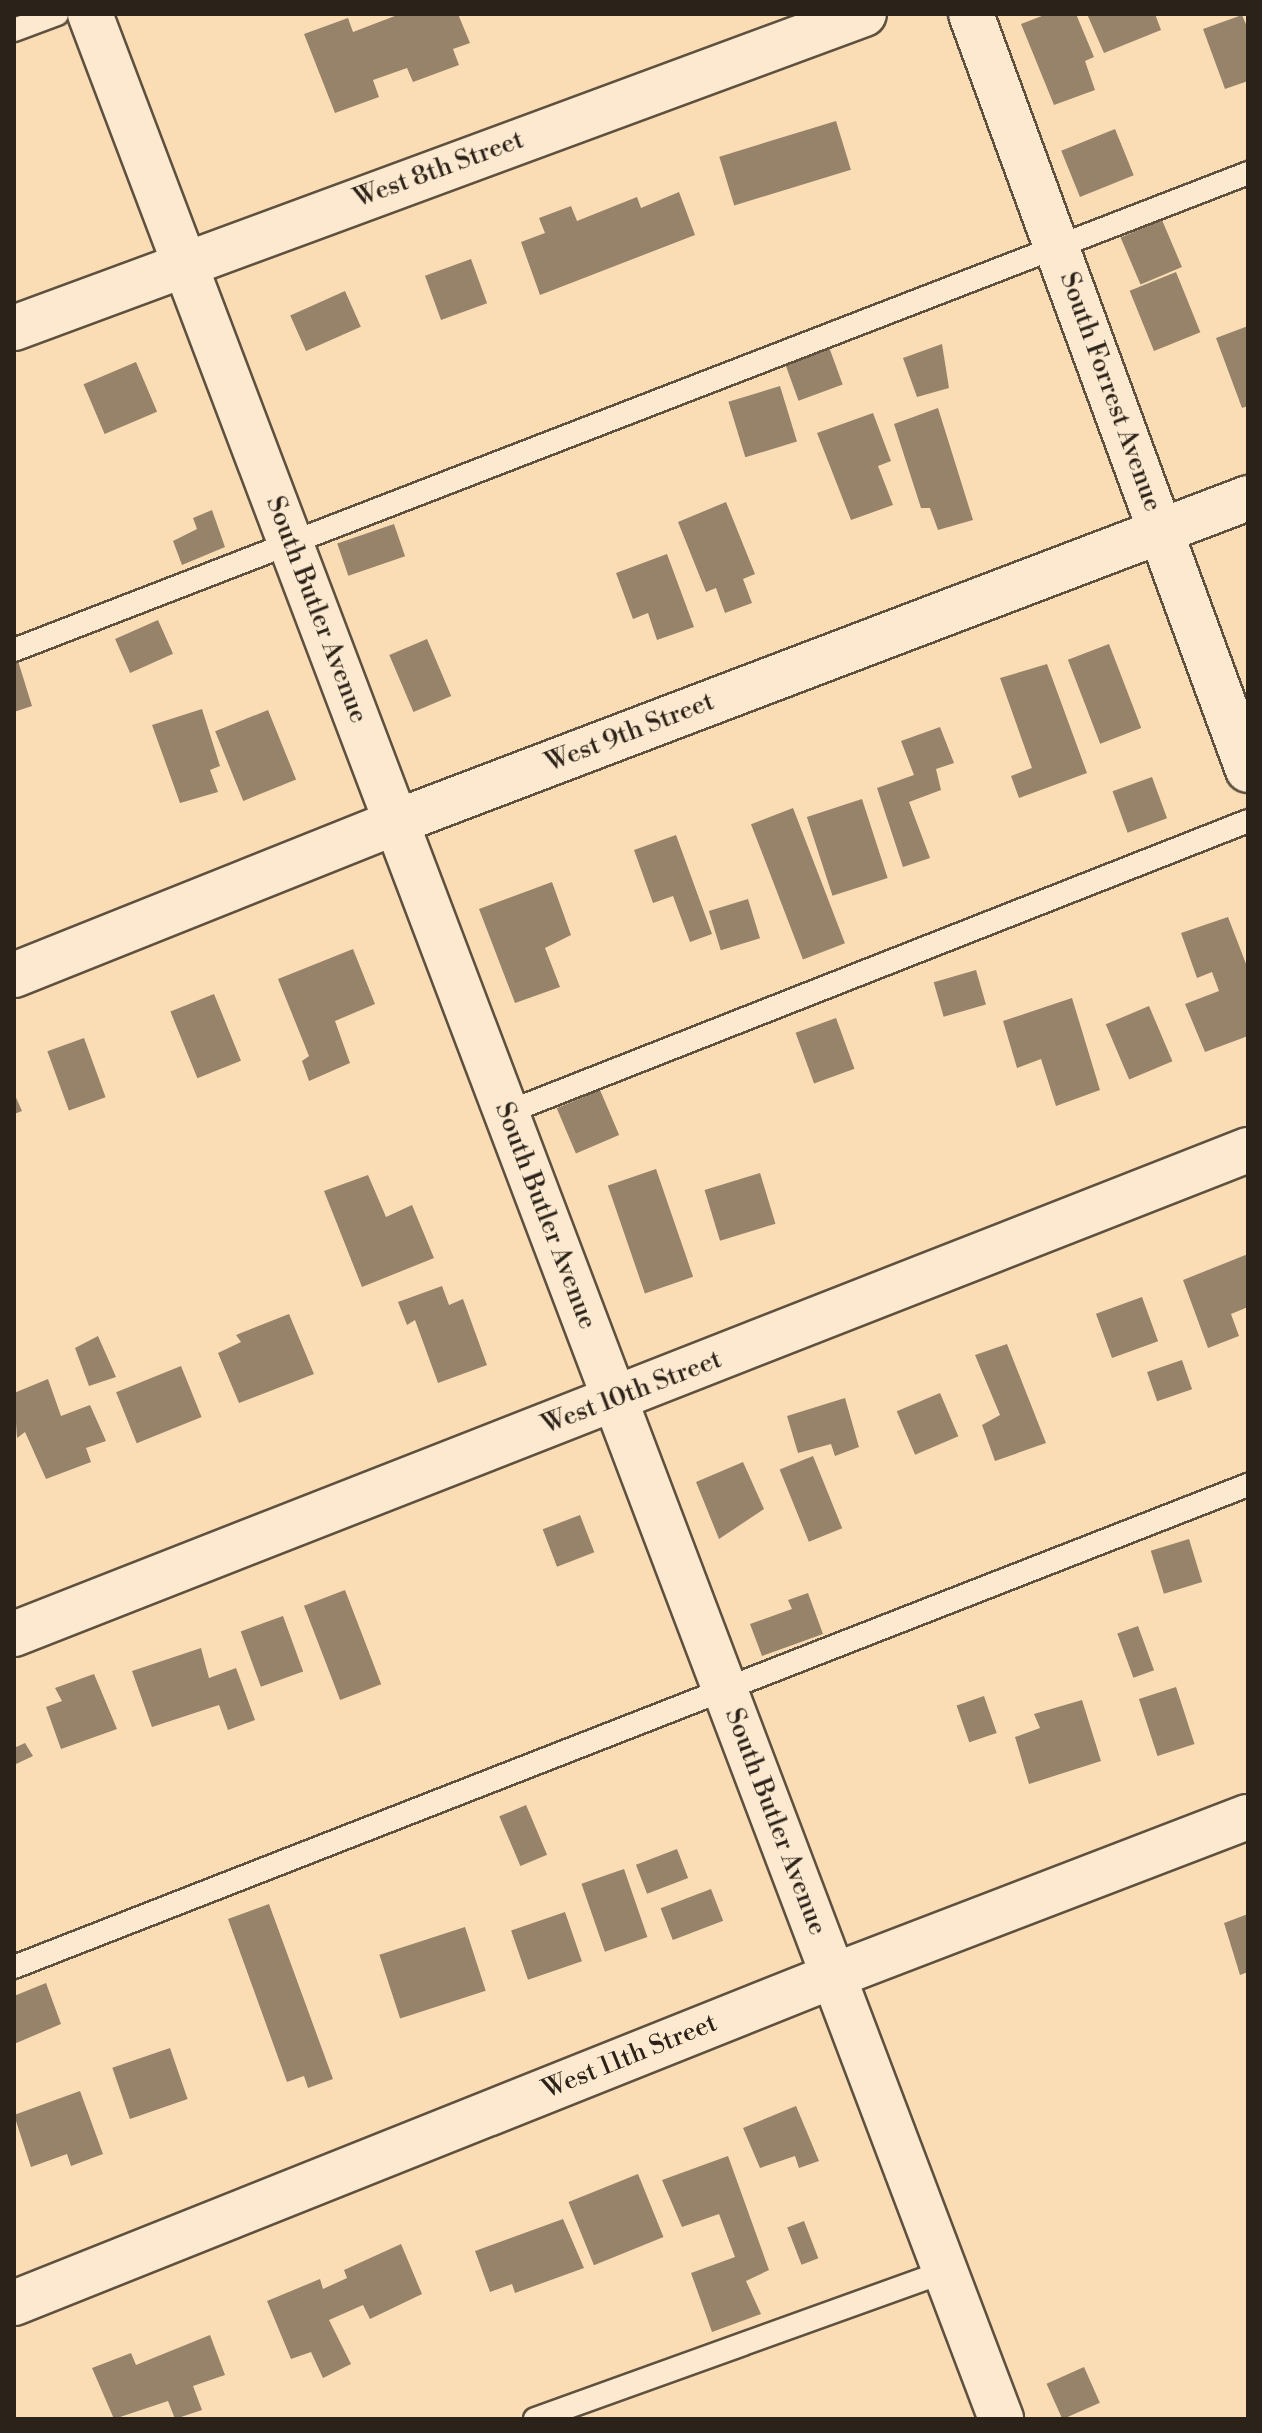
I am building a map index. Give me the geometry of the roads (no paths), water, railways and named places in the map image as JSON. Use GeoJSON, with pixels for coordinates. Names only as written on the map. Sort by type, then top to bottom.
{"type":"FeatureCollection","features":[{"type":"Feature","properties":{"kind":"street","name":"South Butler Avenue"},"geometry":{"type":"LineString","coordinates":[[90,14],[1001,2419]]}},
{"type":"Feature","properties":{"kind":"street","name":"West 8th Street"},"geometry":{"type":"LineString","coordinates":[[14,328],[864,14]]}},
{"type":"Feature","properties":{"kind":"street","name":"South Forrest Avenue"},"geometry":{"type":"LineString","coordinates":[[971,14],[1248,770]]}},
{"type":"Feature","properties":{"kind":"street","name":"West 9th Street"},"geometry":{"type":"LineString","coordinates":[[14,975],[396,822],[1248,498]]}},
{"type":"Feature","properties":{"kind":"street","name":"West 10th Street"},"geometry":{"type":"LineString","coordinates":[[14,1634],[1248,1150]]}},
{"type":"Feature","properties":{"kind":"street","name":"West 11th Street"},"geometry":{"type":"LineString","coordinates":[[14,2303],[833,1976],[1248,1817]]}},
{"type":"Feature","properties":{"kind":"lane"},"geometry":{"type":"LineString","coordinates":[[14,30],[57,14]]}},
{"type":"Feature","properties":{"kind":"lane"},"geometry":{"type":"LineString","coordinates":[[14,650],[1248,173]]}},
{"type":"Feature","properties":{"kind":"lane"},"geometry":{"type":"LineString","coordinates":[[506,1113],[1248,821]]}},
{"type":"Feature","properties":{"kind":"lane"},"geometry":{"type":"LineString","coordinates":[[14,1967],[724,1687],[1248,1485]]}},
{"type":"Feature","properties":{"kind":"lane"},"geometry":{"type":"LineString","coordinates":[[535,2419],[945,2271]]}}]}
